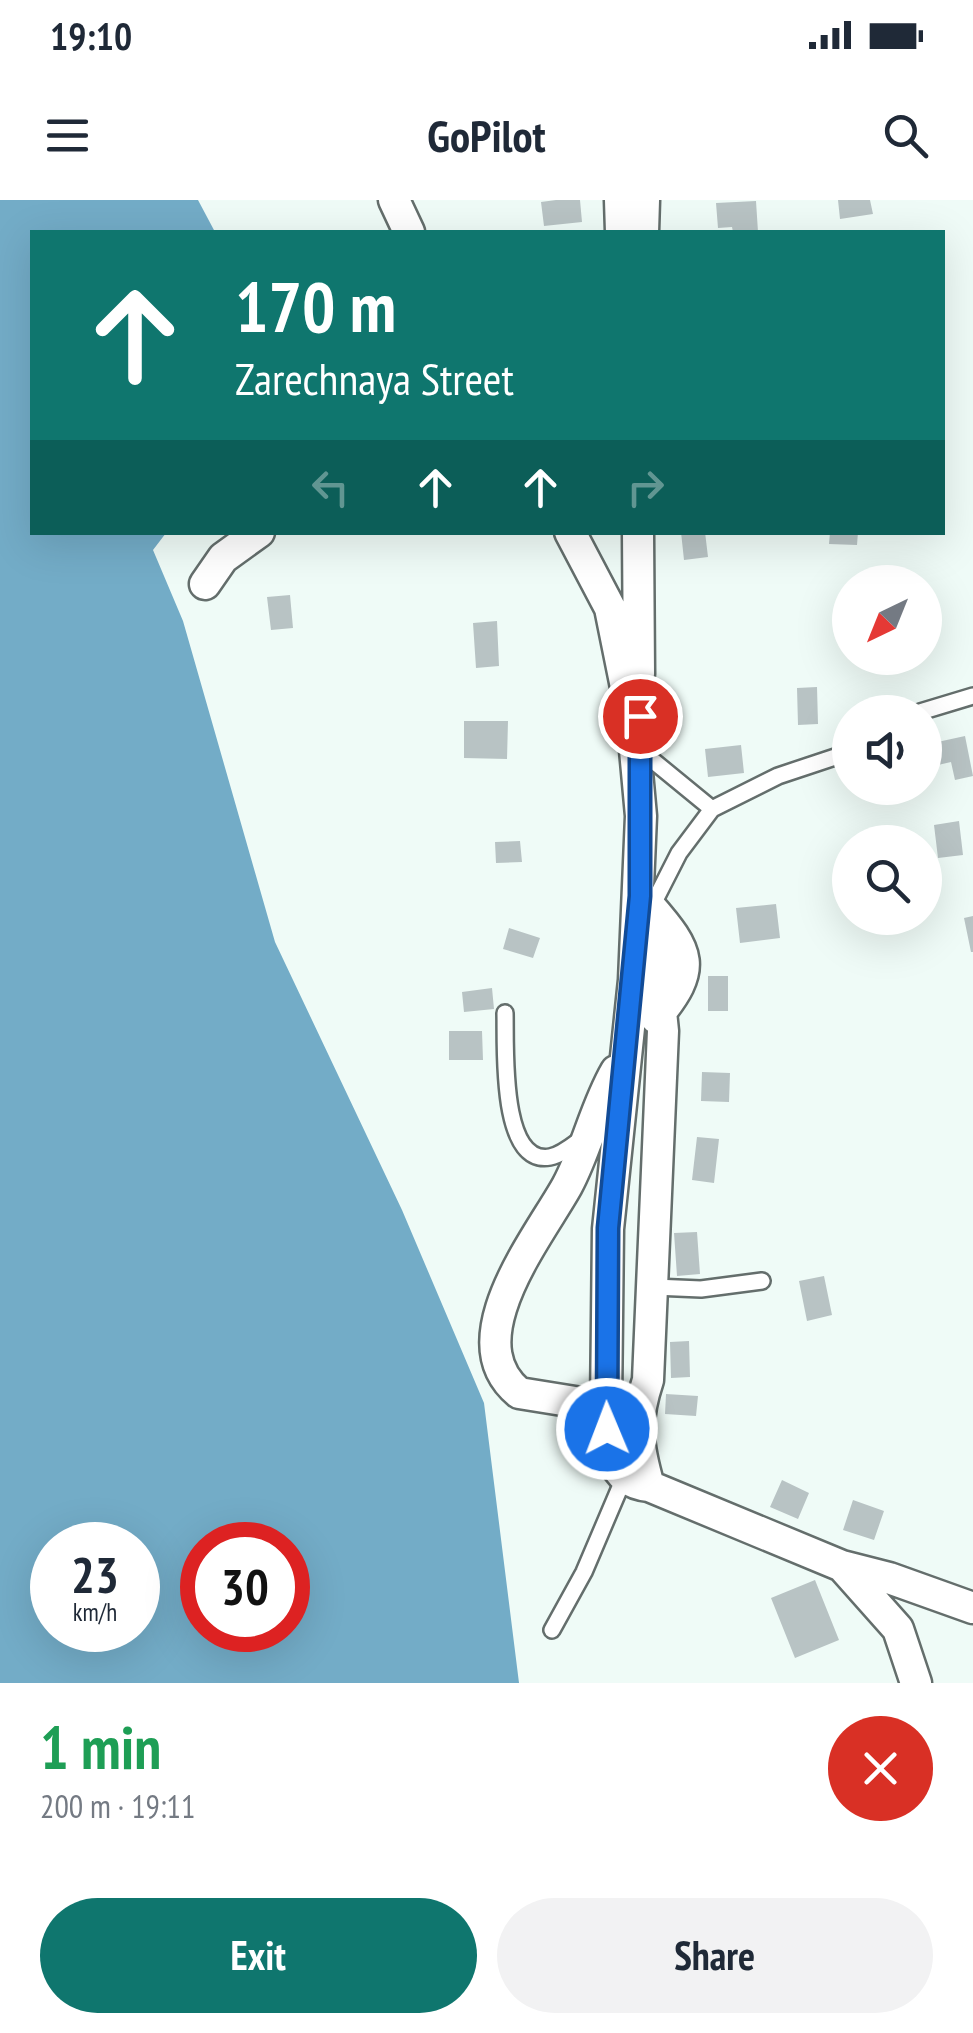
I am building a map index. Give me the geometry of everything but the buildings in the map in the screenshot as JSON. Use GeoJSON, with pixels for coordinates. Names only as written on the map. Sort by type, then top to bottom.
{"type":"FeatureCollection","features":[{"type":"Feature","properties":{"kind":"street"},"geometry":{"type":"LineString","coordinates":[[394,200],[408,230]]}},
{"type":"Feature","properties":{"kind":"street"},"geometry":{"type":"LineString","coordinates":[[620,200],[621,230]]}},
{"type":"Feature","properties":{"kind":"street"},"geometry":{"type":"LineString","coordinates":[[642,230],[644,200]]}},
{"type":"Feature","properties":{"kind":"street"},"geometry":{"type":"LineString","coordinates":[[205,584],[223,558],[255,535]]}},
{"type":"Feature","properties":{"kind":"street"},"geometry":{"type":"LineString","coordinates":[[572,535],[610,608],[632,717],[641,816]]}},
{"type":"Feature","properties":{"kind":"street"},"geometry":{"type":"LineString","coordinates":[[634,535],[645,902],[663,1031],[654,1287],[648,1380],[638,1412],[636,1482]]}},
{"type":"Feature","properties":{"kind":"street"},"geometry":{"type":"LineString","coordinates":[[645,902],[608,1228],[606,1407],[614,1456],[636,1482],[842,1566],[973,1608]]}},
{"type":"Feature","properties":{"kind":"street"},"geometry":{"type":"LineString","coordinates":[[606,1407],[519,1394],[499,1369],[494,1328],[520,1264],[568,1184],[606,1088],[626,1053],[661,1012]]}},
{"type":"Feature","properties":{"kind":"street"},"geometry":{"type":"LineString","coordinates":[[842,1566],[898,1629],[916,1683]]}},
{"type":"Feature","properties":{"kind":"lane"},"geometry":{"type":"LineString","coordinates":[[942,705],[973,696]]}},
{"type":"Feature","properties":{"kind":"lane"},"geometry":{"type":"LineString","coordinates":[[640,750],[712,810]]}},
{"type":"Feature","properties":{"kind":"lane"},"geometry":{"type":"LineString","coordinates":[[645,902],[712,810],[778,776],[832,758]]}},
{"type":"Feature","properties":{"kind":"lane"},"geometry":{"type":"LineString","coordinates":[[505,1013],[510,1110],[515,1132],[524,1146],[534,1156],[548,1158],[589,1133]]}},
{"type":"Feature","properties":{"kind":"lane"},"geometry":{"type":"LineString","coordinates":[[654,1287],[702,1289],[762,1281]]}},
{"type":"Feature","properties":{"kind":"lane"},"geometry":{"type":"LineString","coordinates":[[552,1630],[636,1482]]}},
{"type":"Feature","properties":{"kind":"water"},"geometry":{"type":"Polygon","coordinates":[[[0,200],[198,200],[214,230],[30,230],[30,535],[164,535],[153,550],[183,621],[275,942],[402,1210],[484,1403],[519,1683],[0,1683],[0,200]]]}},
{"type":"Feature","properties":{"kind":"route"},"geometry":{"type":"LineString","coordinates":[[607,1429],[608,1228],[640,896],[640,716]]}}]}
